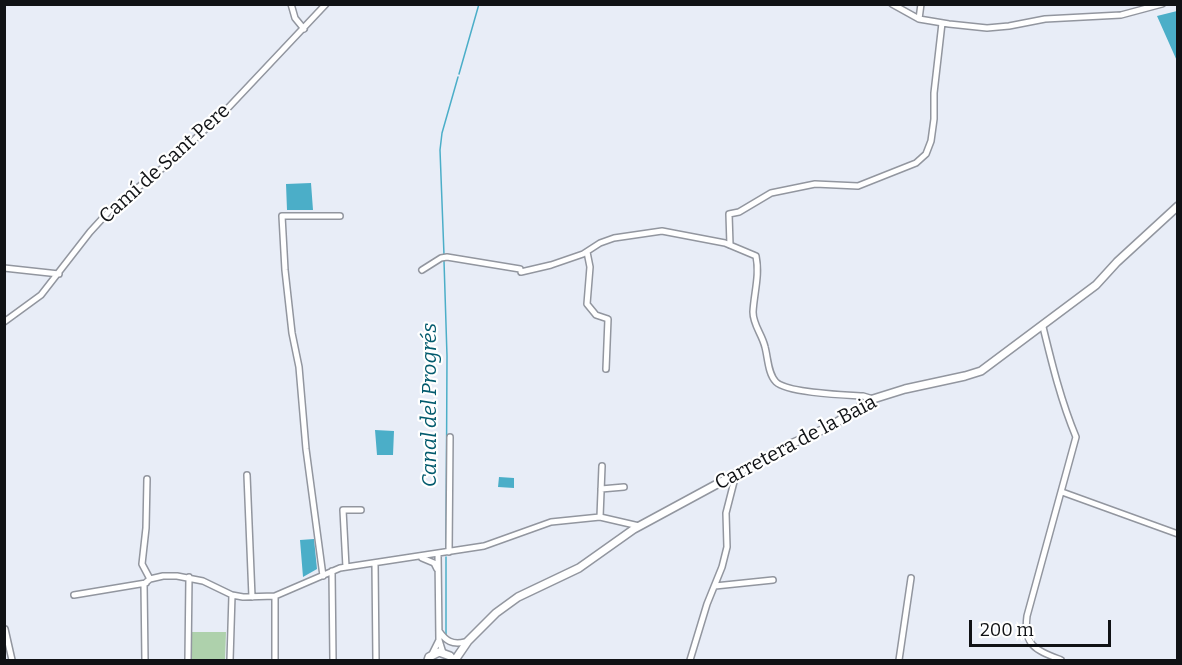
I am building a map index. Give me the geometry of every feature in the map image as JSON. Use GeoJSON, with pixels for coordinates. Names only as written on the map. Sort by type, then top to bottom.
{"type":"FeatureCollection","features":[{"type":"Feature","properties":{"kind":"main road","name":"Carretera de la Baia"},"geometry":{"type":"LineString","coordinates":[[430,658],[435,653],[458,649],[496,613],[518,597],[579,568],[639,526],[791,444],[831,426],[873,399],[905,388],[981,371],[1043,327],[1096,285],[1117,262],[1177,209]]}},
{"type":"Feature","properties":{"kind":"main road","name":"Carretera de la Baia"},"geometry":{"type":"LineString","coordinates":[[454,660],[466,642]]}},
{"type":"Feature","properties":{"kind":"main road"},"geometry":{"type":"LineString","coordinates":[[444,653],[454,660]]}},
{"type":"Feature","properties":{"kind":"street"},"geometry":{"type":"LineString","coordinates":[[291,4],[295,18],[304,29]]}},
{"type":"Feature","properties":{"kind":"street","name":"Camí de Sant Pere"},"geometry":{"type":"LineString","coordinates":[[4,321],[41,295],[90,232],[112,208],[169,163],[227,109],[326,4]]}},
{"type":"Feature","properties":{"kind":"street"},"geometry":{"type":"LineString","coordinates":[[892,4],[908,15],[919,19],[987,28],[1045,19],[1121,15],[1162,4]]}},
{"type":"Feature","properties":{"kind":"street"},"geometry":{"type":"LineString","coordinates":[[919,19],[921,4]]}},
{"type":"Feature","properties":{"kind":"street"},"geometry":{"type":"LineString","coordinates":[[730,245],[729,214],[739,212],[771,193],[815,184],[858,186],[916,162],[926,154],[931,141],[934,119],[934,93],[942,23]]}},
{"type":"Feature","properties":{"kind":"street"},"geometry":{"type":"LineString","coordinates":[[323,576],[306,449],[299,367],[287,291],[282,216],[340,216]]}},
{"type":"Feature","properties":{"kind":"street"},"geometry":{"type":"LineString","coordinates":[[422,270],[441,258],[447,257],[521,270],[551,265],[587,252],[600,243],[614,238],[662,231],[730,245],[756,256],[758,267],[753,313],[755,325],[764,343],[771,374],[777,383],[791,389],[873,399]]}},
{"type":"Feature","properties":{"kind":"street"},"geometry":{"type":"LineString","coordinates":[[587,252],[590,267],[587,304],[596,315],[608,319],[606,369]]}},
{"type":"Feature","properties":{"kind":"street"},"geometry":{"type":"LineString","coordinates":[[4,268],[59,274]]}},
{"type":"Feature","properties":{"kind":"street"},"geometry":{"type":"LineString","coordinates":[[1043,327],[1056,382],[1076,437],[1027,616],[1025,632],[1033,647],[1061,660]]}},
{"type":"Feature","properties":{"kind":"street"},"geometry":{"type":"LineString","coordinates":[[449,552],[450,437]]}},
{"type":"Feature","properties":{"kind":"street"},"geometry":{"type":"LineString","coordinates":[[600,517],[602,466]]}},
{"type":"Feature","properties":{"kind":"street"},"geometry":{"type":"LineString","coordinates":[[690,660],[727,546],[726,513],[736,474]]}},
{"type":"Feature","properties":{"kind":"street"},"geometry":{"type":"LineString","coordinates":[[248,475],[252,597]]}},
{"type":"Feature","properties":{"kind":"street"},"geometry":{"type":"LineString","coordinates":[[145,660],[147,582],[142,564],[146,528],[147,479]]}},
{"type":"Feature","properties":{"kind":"street"},"geometry":{"type":"LineString","coordinates":[[601,489],[624,487]]}},
{"type":"Feature","properties":{"kind":"street"},"geometry":{"type":"LineString","coordinates":[[1062,492],[1178,534]]}},
{"type":"Feature","properties":{"kind":"street"},"geometry":{"type":"LineString","coordinates":[[346,567],[343,510],[361,510]]}},
{"type":"Feature","properties":{"kind":"street"},"geometry":{"type":"LineString","coordinates":[[74,595],[147,582],[163,576],[189,577],[232,595],[275,596],[346,567],[484,546],[551,522],[600,517],[639,526]]}},
{"type":"Feature","properties":{"kind":"street"},"geometry":{"type":"LineString","coordinates":[[430,658],[439,640],[440,631],[440,573],[436,555]]}},
{"type":"Feature","properties":{"kind":"street"},"geometry":{"type":"LineString","coordinates":[[419,557],[434,563],[440,573]]}},
{"type":"Feature","properties":{"kind":"street"},"geometry":{"type":"LineString","coordinates":[[375,563],[376,660]]}},
{"type":"Feature","properties":{"kind":"street"},"geometry":{"type":"LineString","coordinates":[[332,571],[333,660]]}},
{"type":"Feature","properties":{"kind":"street"},"geometry":{"type":"LineString","coordinates":[[188,660],[189,577]]}},
{"type":"Feature","properties":{"kind":"street"},"geometry":{"type":"LineString","coordinates":[[899,660],[911,578]]}},
{"type":"Feature","properties":{"kind":"street"},"geometry":{"type":"LineString","coordinates":[[715,586],[773,580]]}},
{"type":"Feature","properties":{"kind":"street"},"geometry":{"type":"LineString","coordinates":[[230,660],[232,595]]}},
{"type":"Feature","properties":{"kind":"street"},"geometry":{"type":"LineString","coordinates":[[275,596],[275,660]]}},
{"type":"Feature","properties":{"kind":"street"},"geometry":{"type":"LineString","coordinates":[[5,628],[12,660]]}},
{"type":"Feature","properties":{"kind":"street"},"geometry":{"type":"LineString","coordinates":[[440,631],[445,639],[452,643],[466,642]]}},
{"type":"Feature","properties":{"kind":"street"},"geometry":{"type":"LineString","coordinates":[[439,640],[444,653]]}},
{"type":"Feature","properties":{"kind":"green space"},"geometry":{"type":"Polygon","coordinates":[[[192,632],[226,632],[225,660],[192,660],[192,632]]]}},
{"type":"Feature","properties":{"kind":"water"},"geometry":{"type":"Polygon","coordinates":[[[1178,11],[1177,61],[1157,16],[1178,11]]]}},
{"type":"Feature","properties":{"kind":"water"},"geometry":{"type":"Polygon","coordinates":[[[311,183],[313,210],[287,210],[286,184],[311,183]]]}},
{"type":"Feature","properties":{"kind":"water"},"geometry":{"type":"Polygon","coordinates":[[[375,430],[394,431],[393,455],[377,455],[375,430]]]}},
{"type":"Feature","properties":{"kind":"water"},"geometry":{"type":"Polygon","coordinates":[[[499,477],[514,478],[514,488],[498,487],[499,477]]]}},
{"type":"Feature","properties":{"kind":"water"},"geometry":{"type":"Polygon","coordinates":[[[314,539],[317,569],[303,577],[300,540],[314,539]]]}},
{"type":"Feature","properties":{"kind":"waterway","name":"Canal del Progrés"},"geometry":{"type":"LineString","coordinates":[[459,74],[479,4]]}},
{"type":"Feature","properties":{"kind":"waterway","name":"Canal del Progrés"},"geometry":{"type":"LineString","coordinates":[[444,255],[440,150],[442,133],[458,77]]}},
{"type":"Feature","properties":{"kind":"waterway","name":"Canal del Progrés"},"geometry":{"type":"LineString","coordinates":[[444,261],[447,356],[446,550]]}},
{"type":"Feature","properties":{"kind":"waterway"},"geometry":{"type":"LineString","coordinates":[[446,557],[446,636]]}}]}
